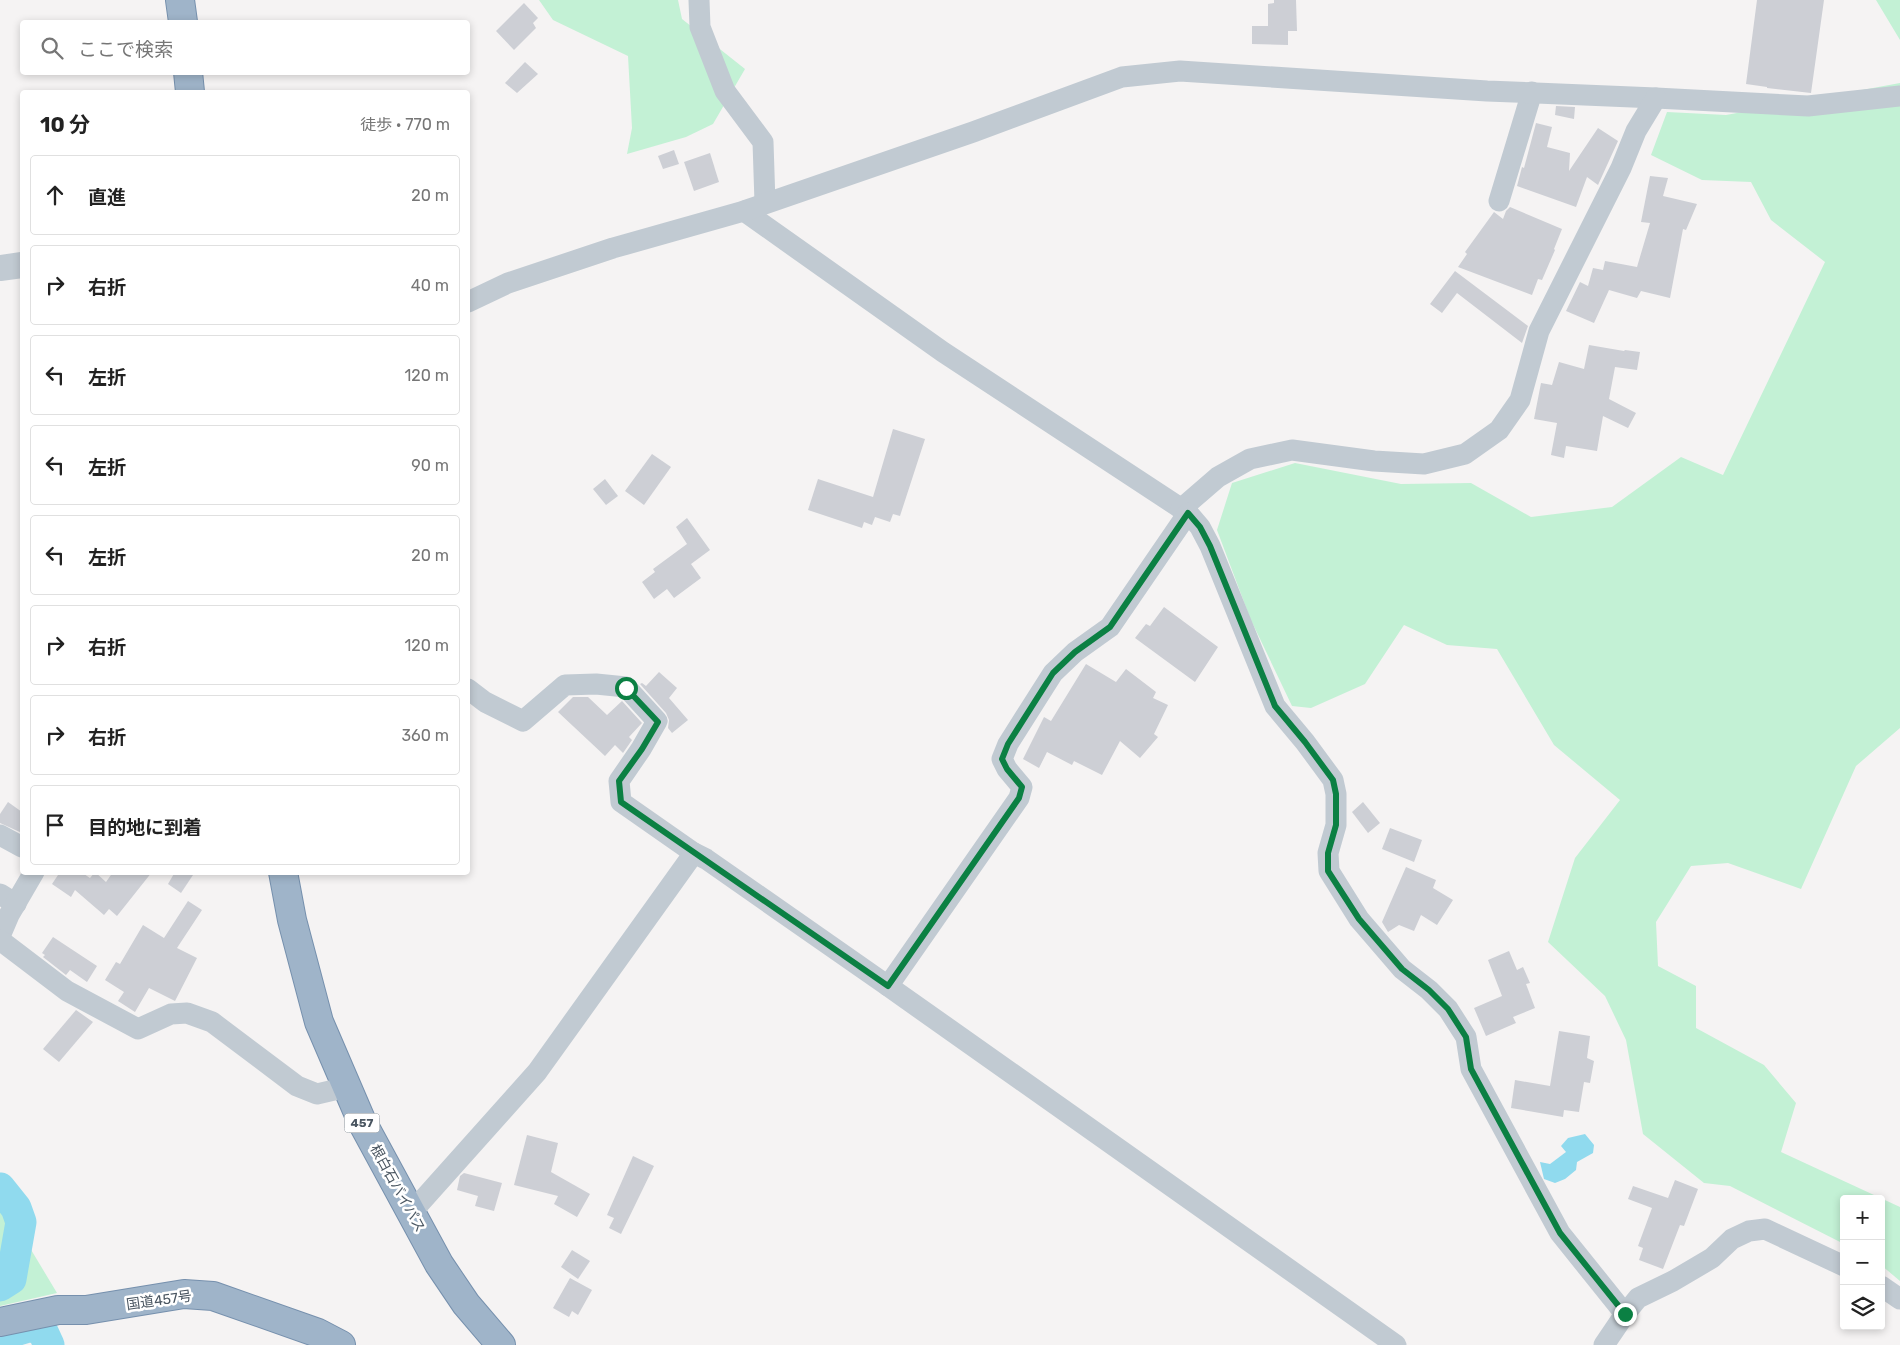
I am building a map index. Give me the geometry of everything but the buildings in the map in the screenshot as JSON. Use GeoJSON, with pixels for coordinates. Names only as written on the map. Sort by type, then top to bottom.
{"type":"FeatureCollection","features":[{"type":"Feature","properties":{"kind":"highway"},"geometry":{"type":"LineString","coordinates":[[180,0],[183,20]]}},
{"type":"Feature","properties":{"kind":"highway"},"geometry":{"type":"LineString","coordinates":[[188,75],[190,90]]}},
{"type":"Feature","properties":{"kind":"highway","name":"根白石バイパス"},"geometry":{"type":"LineString","coordinates":[[284,875],[292,920],[319,1022],[362,1122],[439,1264],[461,1296],[501,1345]]}},
{"type":"Feature","properties":{"kind":"highway","name":"国道457号"},"geometry":{"type":"LineString","coordinates":[[0,1322],[58,1310],[86,1310],[184,1294],[213,1296],[318,1333],[340,1345]]}},
{"type":"Feature","properties":{"kind":"street"},"geometry":{"type":"LineString","coordinates":[[699,0],[700,27],[725,91],[763,142],[765,204]]}},
{"type":"Feature","properties":{"kind":"street"},"geometry":{"type":"LineString","coordinates":[[470,301],[508,283],[614,248],[765,204],[973,132],[1122,77],[1180,72],[1360,84],[1808,106],[1900,96]]}},
{"type":"Feature","properties":{"kind":"street"},"geometry":{"type":"LineString","coordinates":[[1499,201],[1532,92]]}},
{"type":"Feature","properties":{"kind":"street"},"geometry":{"type":"LineString","coordinates":[[888,986],[1019,798],[1022,787],[1007,769],[1002,759],[1008,744],[1053,673],[1075,652],[1110,627],[1184,511],[1218,477],[1250,459],[1292,450],[1374,461],[1424,464],[1465,454],[1499,430],[1520,400],[1539,330],[1621,168],[1636,131],[1656,98]]}},
{"type":"Feature","properties":{"kind":"street"},"geometry":{"type":"LineString","coordinates":[[744,211],[943,352],[1184,511],[1200,527],[1210,546],[1275,706],[1333,780],[1336,794],[1336,825],[1328,853],[1328,871],[1359,919],[1402,969],[1429,990],[1448,1009],[1466,1037],[1471,1069],[1560,1233],[1625,1314]]}},
{"type":"Feature","properties":{"kind":"street"},"geometry":{"type":"LineString","coordinates":[[0,268],[20,265]]}},
{"type":"Feature","properties":{"kind":"street"},"geometry":{"type":"LineString","coordinates":[[470,691],[485,702],[523,721],[565,685],[596,684],[626,688],[658,722],[642,749],[619,781],[621,802],[888,986],[1396,1345]]}},
{"type":"Feature","properties":{"kind":"street"},"geometry":{"type":"LineString","coordinates":[[0,835],[20,846]]}},
{"type":"Feature","properties":{"kind":"street"},"geometry":{"type":"LineString","coordinates":[[411,1213],[537,1072],[694,853]]}},
{"type":"Feature","properties":{"kind":"street"},"geometry":{"type":"LineString","coordinates":[[0,936],[8,899],[31,875]]}},
{"type":"Feature","properties":{"kind":"street"},"geometry":{"type":"LineString","coordinates":[[0,940],[68,991],[138,1029],[171,1014],[187,1013],[212,1022],[297,1086],[317,1094],[347,1087]]}},
{"type":"Feature","properties":{"kind":"street"},"geometry":{"type":"LineString","coordinates":[[1604,1345],[1638,1298],[1712,1258],[1732,1239],[1750,1231],[1765,1229],[1840,1264]]}},
{"type":"Feature","properties":{"kind":"street"},"geometry":{"type":"LineString","coordinates":[[1885,1289],[1900,1299]]}},
{"type":"Feature","properties":{"kind":"green space"},"geometry":{"type":"Polygon","coordinates":[[[539,0],[678,0],[682,19],[745,69],[713,124],[686,137],[627,154],[632,128],[628,56],[553,20],[539,0]]]}},
{"type":"Feature","properties":{"kind":"green space"},"geometry":{"type":"Polygon","coordinates":[[[1876,0],[1900,0],[1900,40],[1876,0]]]}},
{"type":"Feature","properties":{"kind":"green space"},"geometry":{"type":"Polygon","coordinates":[[[1900,83],[1900,728],[1856,766],[1801,889],[1728,863],[1691,866],[1656,922],[1658,966],[1696,986],[1696,1028],[1764,1065],[1796,1103],[1781,1152],[1874,1195],[1840,1195],[1840,1242],[1730,1186],[1704,1183],[1643,1134],[1626,1040],[1605,996],[1548,942],[1575,858],[1620,800],[1554,745],[1497,649],[1447,645],[1404,625],[1365,684],[1311,708],[1292,706],[1250,618],[1217,530],[1232,483],[1295,463],[1401,484],[1471,483],[1531,517],[1612,507],[1681,457],[1723,475],[1825,262],[1771,220],[1751,182],[1702,180],[1651,155],[1667,112],[1726,115],[1900,83]]]}},
{"type":"Feature","properties":{"kind":"green space"},"geometry":{"type":"Polygon","coordinates":[[[0,1198],[57,1293],[0,1306],[0,1198]]]}},
{"type":"Feature","properties":{"kind":"green space"},"geometry":{"type":"Polygon","coordinates":[[[1885,1200],[1900,1207],[1900,1281],[1885,1268],[1885,1200]]]}},
{"type":"Feature","properties":{"kind":"water"},"geometry":{"type":"Polygon","coordinates":[[[1585,1134],[1594,1145],[1593,1153],[1577,1162],[1576,1170],[1565,1179],[1555,1183],[1544,1179],[1540,1162],[1550,1164],[1566,1152],[1561,1146],[1568,1138],[1585,1134]]]}},
{"type":"Feature","properties":{"kind":"waterway"},"geometry":{"type":"LineString","coordinates":[[0,1188],[16,1208],[21,1222],[11,1279],[0,1286]]}},
{"type":"Feature","properties":{"kind":"waterway"},"geometry":{"type":"LineString","coordinates":[[0,1339],[15,1331],[32,1326],[43,1332],[49,1345]]}},
{"type":"Feature","properties":{"kind":"route"},"geometry":{"type":"LineString","coordinates":[[626,688],[658,722],[642,749],[619,781],[621,802],[888,986],[1019,798],[1022,787],[1007,769],[1002,759],[1008,744],[1053,673],[1075,652],[1110,627],[1188,513],[1200,527],[1210,546],[1275,706],[1333,780],[1336,794],[1336,825],[1328,853],[1328,871],[1359,919],[1402,969],[1429,990],[1448,1009],[1466,1037],[1471,1069],[1560,1233],[1625,1314]]}}]}
